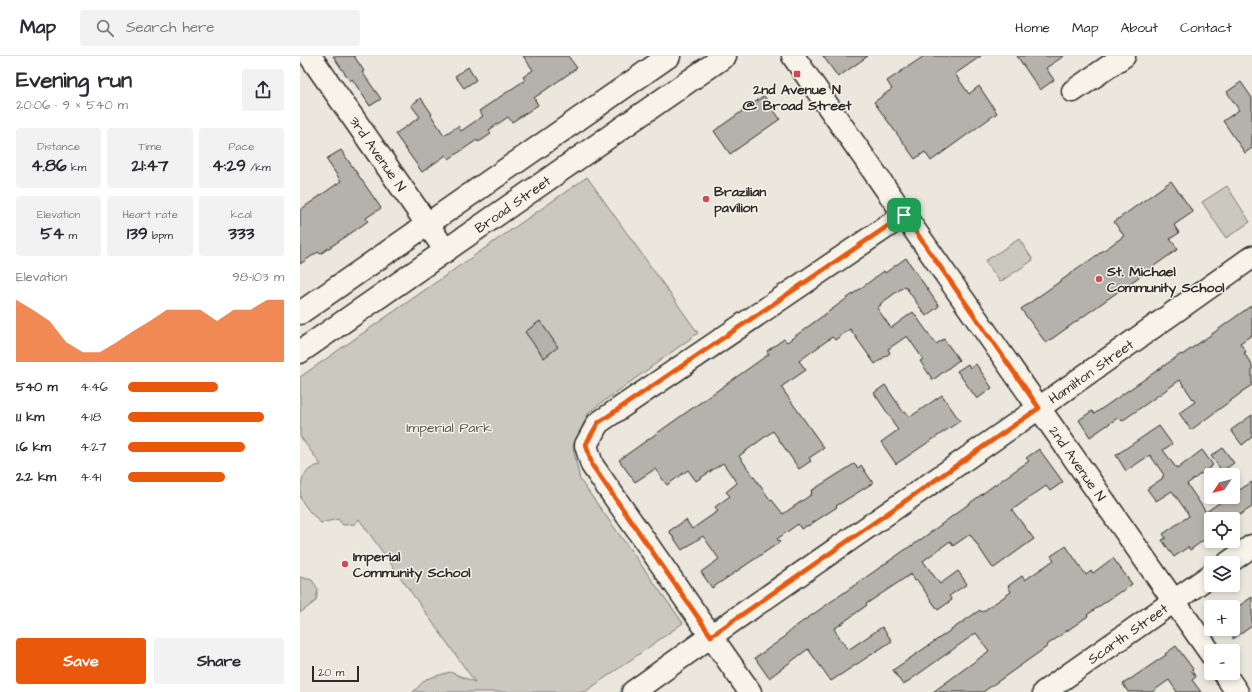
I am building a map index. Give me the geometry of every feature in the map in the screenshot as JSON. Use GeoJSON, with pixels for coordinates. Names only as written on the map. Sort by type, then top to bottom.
{"type":"FeatureCollection","features":[{"type":"Feature","properties":{"kind":"street","name":"3rd Avenue N"},"geometry":{"type":"LineString","coordinates":[[310,56],[446,251]]}},
{"type":"Feature","properties":{"kind":"street"},"geometry":{"type":"LineString","coordinates":[[300,313],[669,56]]}},
{"type":"Feature","properties":{"kind":"street","name":"Broad Street"},"geometry":{"type":"LineString","coordinates":[[300,352],[725,56]]}},
{"type":"Feature","properties":{"kind":"street","name":"2nd Avenue N"},"geometry":{"type":"LineString","coordinates":[[793,56],[1204,644]]}},
{"type":"Feature","properties":{"kind":"street"},"geometry":{"type":"LineString","coordinates":[[1073,91],[1124,56]]}},
{"type":"Feature","properties":{"kind":"street"},"geometry":{"type":"LineString","coordinates":[[750,692],[592,465],[586,444],[598,423],[904,215]]}},
{"type":"Feature","properties":{"kind":"street","name":"Hamilton Street"},"geometry":{"type":"LineString","coordinates":[[634,692],[711,636],[1039,408],[1252,257]]}},
{"type":"Feature","properties":{"kind":"street"},"geometry":{"type":"LineString","coordinates":[[1238,556],[1252,546]]}},
{"type":"Feature","properties":{"kind":"street","name":"Scarth Street"},"geometry":{"type":"LineString","coordinates":[[1044,692],[1204,580]]}},
{"type":"Feature","properties":{"kind":"street"},"geometry":{"type":"LineString","coordinates":[[1229,680],[1237,692]]}},
{"type":"Feature","properties":{"kind":"green space","name":"Imperial Park"},"geometry":{"type":"Polygon","coordinates":[[[587,177],[698,333],[589,412],[573,447],[580,480],[683,623],[585,692],[413,692],[426,679],[450,672],[475,682],[359,519],[355,524],[343,525],[338,519],[321,523],[303,503],[300,496],[300,490],[304,475],[311,468],[321,465],[300,436],[300,377],[587,177]]]}},
{"type":"Feature","properties":{"kind":"green space"},"geometry":{"type":"Polygon","coordinates":[[[1227,186],[1250,222],[1226,238],[1202,202],[1227,186]]]}},
{"type":"Feature","properties":{"kind":"green space"},"geometry":{"type":"Polygon","coordinates":[[[1019,239],[1033,260],[1000,282],[985,261],[1019,239]]]}},
{"type":"Feature","properties":{"kind":"green space"},"geometry":{"type":"Polygon","coordinates":[[[300,577],[312,580],[318,589],[316,601],[300,613],[300,577]]]}},
{"type":"Feature","properties":{"kind":"building"},"geometry":{"type":"Polygon","coordinates":[[[333,56],[354,56],[364,71],[362,72],[381,99],[370,106],[352,79],[350,81],[333,56]]]}},
{"type":"Feature","properties":{"kind":"building"},"geometry":{"type":"Polygon","coordinates":[[[523,56],[568,56],[577,68],[534,98],[538,105],[512,122],[508,117],[489,130],[491,134],[482,140],[478,142],[477,140],[449,159],[446,155],[422,172],[395,134],[420,117],[411,105],[421,98],[444,135],[458,126],[461,131],[483,116],[479,111],[525,80],[523,77],[533,70],[523,56]]]}},
{"type":"Feature","properties":{"kind":"building"},"geometry":{"type":"Polygon","coordinates":[[[823,56],[868,56],[838,77],[823,56]]]}},
{"type":"Feature","properties":{"kind":"building"},"geometry":{"type":"Polygon","coordinates":[[[924,56],[981,56],[955,74],[969,94],[979,86],[997,113],[931,161],[925,152],[915,159],[874,102],[892,89],[887,81],[924,56]]]}},
{"type":"Feature","properties":{"kind":"building"},"geometry":{"type":"Polygon","coordinates":[[[1017,56],[1064,56],[1046,68],[1054,80],[1040,90],[1017,56]]]}},
{"type":"Feature","properties":{"kind":"building"},"geometry":{"type":"Polygon","coordinates":[[[468,67],[476,80],[464,88],[455,76],[468,67]]]}},
{"type":"Feature","properties":{"kind":"building"},"geometry":{"type":"Polygon","coordinates":[[[1241,82],[1252,98],[1252,148],[1245,153],[1223,121],[1239,110],[1227,92],[1241,82]]]}},
{"type":"Feature","properties":{"kind":"building"},"geometry":{"type":"Polygon","coordinates":[[[764,96],[780,119],[730,154],[714,131],[764,96]]]}},
{"type":"Feature","properties":{"kind":"building"},"geometry":{"type":"Polygon","coordinates":[[[341,150],[381,208],[366,218],[368,221],[354,231],[320,254],[318,252],[300,264],[300,210],[341,181],[326,159],[341,150]]]}},
{"type":"Feature","properties":{"kind":"building","name":"St. Michael Community School"},"geometry":{"type":"Polygon","coordinates":[[[1171,181],[1193,212],[1174,225],[1179,233],[1170,239],[1178,249],[1046,343],[1021,309],[1124,236],[1114,222],[1171,181]]]}},
{"type":"Feature","properties":{"kind":"building"},"geometry":{"type":"Polygon","coordinates":[[[906,258],[939,306],[926,316],[905,286],[880,304],[881,305],[877,308],[891,328],[913,312],[936,344],[944,339],[959,360],[933,380],[920,361],[923,359],[907,336],[888,349],[890,353],[875,364],[850,329],[835,340],[832,337],[799,361],[806,370],[781,387],[824,448],[809,458],[811,461],[799,469],[773,431],[739,456],[771,501],[772,500],[783,514],[812,494],[811,491],[854,464],[858,468],[861,465],[873,483],[836,506],[837,507],[808,526],[801,529],[798,524],[777,539],[780,542],[712,588],[701,572],[719,559],[703,536],[682,550],[669,531],[686,520],[692,529],[718,511],[715,507],[730,496],[726,492],[737,483],[723,463],[696,481],[688,470],[667,485],[655,469],[635,482],[619,460],[769,354],[767,351],[784,339],[787,342],[884,271],[885,273],[906,258]]]}},
{"type":"Feature","properties":{"kind":"building"},"geometry":{"type":"Polygon","coordinates":[[[1252,305],[1252,335],[1240,343],[1246,352],[1244,353],[1252,365],[1252,385],[1191,430],[1179,413],[1195,402],[1180,380],[1122,421],[1119,417],[1090,437],[1079,420],[1092,411],[1094,414],[1181,354],[1182,355],[1252,305]]]}},
{"type":"Feature","properties":{"kind":"building"},"geometry":{"type":"Polygon","coordinates":[[[540,321],[558,347],[544,358],[525,332],[540,321]]]}},
{"type":"Feature","properties":{"kind":"building"},"geometry":{"type":"Polygon","coordinates":[[[968,364],[970,368],[976,364],[992,388],[977,399],[957,371],[968,364]]]}},
{"type":"Feature","properties":{"kind":"building"},"geometry":{"type":"Polygon","coordinates":[[[885,385],[904,413],[906,412],[910,417],[942,395],[960,421],[896,464],[881,442],[898,430],[874,393],[885,385]]]}},
{"type":"Feature","properties":{"kind":"building"},"geometry":{"type":"Polygon","coordinates":[[[1252,415],[1252,437],[1242,445],[1231,430],[1252,415]]]}},
{"type":"Feature","properties":{"kind":"building"},"geometry":{"type":"Polygon","coordinates":[[[1159,426],[1172,444],[1163,450],[1177,469],[1202,450],[1213,465],[1209,468],[1204,468],[1204,472],[1187,484],[1206,512],[1204,512],[1204,540],[1190,550],[1188,547],[1174,557],[1162,540],[1166,538],[1163,534],[1189,516],[1187,512],[1172,491],[1156,501],[1147,489],[1163,478],[1162,477],[1164,475],[1150,455],[1126,471],[1116,455],[1159,426]]]}},
{"type":"Feature","properties":{"kind":"building"},"geometry":{"type":"Polygon","coordinates":[[[1223,448],[1234,463],[1226,468],[1220,468],[1211,456],[1223,448]]]}},
{"type":"Feature","properties":{"kind":"building"},"geometry":{"type":"Polygon","coordinates":[[[1039,449],[1063,482],[1050,491],[1046,486],[1012,510],[1034,539],[994,568],[970,534],[953,546],[950,541],[923,561],[940,584],[958,571],[967,584],[949,596],[952,600],[938,610],[917,580],[915,581],[911,574],[866,604],[867,605],[834,629],[848,650],[882,627],[892,641],[831,681],[808,649],[769,678],[755,658],[786,636],[785,635],[792,629],[912,546],[1029,461],[1026,458],[1039,449]]]}},
{"type":"Feature","properties":{"kind":"building"},"geometry":{"type":"Polygon","coordinates":[[[1252,482],[1252,507],[1240,515],[1240,512],[1206,512],[1218,504],[1240,504],[1240,490],[1252,482]]]}},
{"type":"Feature","properties":{"kind":"building"},"geometry":{"type":"Polygon","coordinates":[[[1066,546],[1086,575],[1091,571],[1093,573],[1113,558],[1132,584],[1087,615],[1088,616],[1047,645],[1048,646],[983,692],[933,692],[989,651],[976,633],[903,685],[893,670],[980,610],[982,612],[1011,592],[1008,586],[1022,576],[1025,580],[1054,560],[1051,556],[1066,546]]]}},
{"type":"Feature","properties":{"kind":"building"},"geometry":{"type":"Polygon","coordinates":[[[1252,597],[1252,626],[1240,634],[1240,605],[1252,597]]]}},
{"type":"Feature","properties":{"kind":"building"},"geometry":{"type":"Polygon","coordinates":[[[1176,646],[1193,669],[1191,670],[1196,677],[1192,680],[1201,692],[1177,692],[1169,680],[1152,692],[1128,692],[1123,684],[1166,655],[1165,654],[1176,646]]]}},
{"type":"Feature","properties":{"kind":"place","name":"2nd Avenue N @ Broad Street"},"geometry":{"type":"Point","coordinates":[797,74]}},
{"type":"Feature","properties":{"kind":"place","name":"Brazilian pavilion"},"geometry":{"type":"Point","coordinates":[706,199]}},
{"type":"Feature","properties":{"kind":"place","name":"St. Michael Community School"},"geometry":{"type":"Point","coordinates":[1099,279]}},
{"type":"Feature","properties":{"kind":"place","name":"Imperial Community School"},"geometry":{"type":"Point","coordinates":[345,564]}},
{"type":"Feature","properties":{"kind":"route"},"geometry":{"type":"LineString","coordinates":[[904,215],[1039,408],[711,636],[592,465],[586,444],[598,423],[904,215]]}}]}
